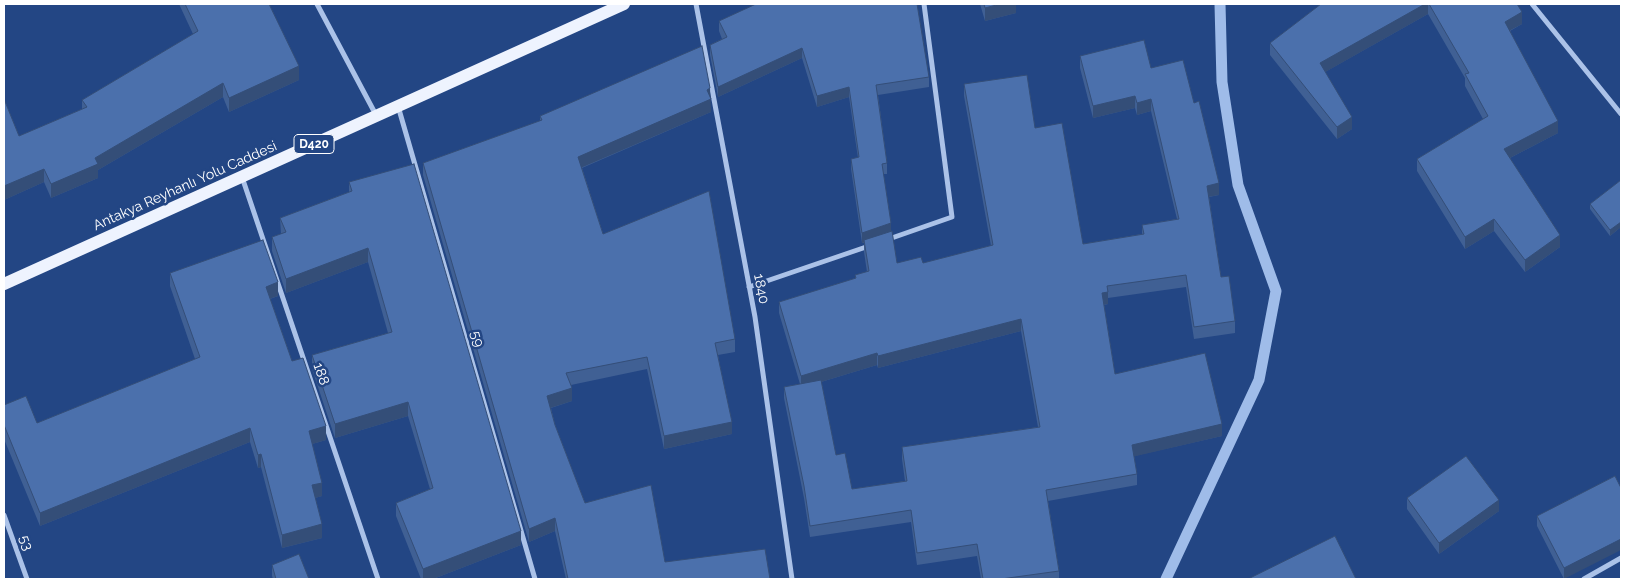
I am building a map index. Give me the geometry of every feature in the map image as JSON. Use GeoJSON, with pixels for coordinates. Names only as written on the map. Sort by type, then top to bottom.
{"type":"FeatureCollection","features":[{"type":"Feature","properties":{"kind":"main road","name":"Antakya Reyhanlı Yolu Caddesi"},"geometry":{"type":"LineString","coordinates":[[4,284],[624,4]]}},
{"type":"Feature","properties":{"kind":"street"},"geometry":{"type":"LineString","coordinates":[[317,4],[376,116]]}},
{"type":"Feature","properties":{"kind":"street","name":"1840"},"geometry":{"type":"LineString","coordinates":[[696,4],[749,287],[792,579]]}},
{"type":"Feature","properties":{"kind":"street"},"geometry":{"type":"LineString","coordinates":[[749,287],[952,217],[924,4]]}},
{"type":"Feature","properties":{"kind":"street"},"geometry":{"type":"LineString","coordinates":[[1532,4],[1621,114]]}},
{"type":"Feature","properties":{"kind":"street","name":"59"},"geometry":{"type":"LineString","coordinates":[[398,105],[535,579]]}},
{"type":"Feature","properties":{"kind":"street","name":"188"},"geometry":{"type":"LineString","coordinates":[[242,176],[378,579]]}},
{"type":"Feature","properties":{"kind":"street","name":"53"},"geometry":{"type":"LineString","coordinates":[[4,515],[27,579]]}},
{"type":"Feature","properties":{"kind":"street"},"geometry":{"type":"LineString","coordinates":[[1584,579],[1621,558]]}},
{"type":"Feature","properties":{"kind":"building"},"geometry":{"type":"Polygon","coordinates":[[[185,4],[269,4],[299,66],[229,98],[223,83],[95,158],[98,164],[51,184],[44,169],[4,186],[4,99],[19,136],[87,107],[82,100],[198,31],[185,4]]]}},
{"type":"Feature","properties":{"kind":"building"},"geometry":{"type":"Polygon","coordinates":[[[756,4],[917,4],[929,77],[876,85],[887,163],[882,164],[891,223],[862,233],[851,159],[859,157],[849,87],[817,96],[802,48],[718,87],[710,45],[727,37],[719,21],[756,4]]]}},
{"type":"Feature","properties":{"kind":"building"},"geometry":{"type":"Polygon","coordinates":[[[984,4],[1000,4],[985,8],[984,4]]]}},
{"type":"Feature","properties":{"kind":"building"},"geometry":{"type":"Polygon","coordinates":[[[1321,4],[1425,4],[1320,63],[1352,117],[1337,127],[1270,43],[1321,4]]]}},
{"type":"Feature","properties":{"kind":"building"},"geometry":{"type":"Polygon","coordinates":[[[1429,4],[1517,4],[1522,12],[1505,22],[1558,121],[1504,149],[1560,235],[1525,260],[1494,219],[1465,237],[1417,159],[1488,116],[1465,74],[1469,73],[1429,4]]]}},
{"type":"Feature","properties":{"kind":"building"},"geometry":{"type":"Polygon","coordinates":[[[1144,40],[1151,68],[1183,60],[1194,103],[1199,101],[1219,183],[1207,186],[1221,277],[1229,276],[1235,321],[1194,327],[1186,275],[1107,286],[1108,292],[1102,293],[1115,374],[1205,353],[1222,424],[1132,445],[1137,474],[1046,490],[1059,571],[1001,579],[983,579],[977,544],[917,553],[911,510],[810,526],[784,387],[821,380],[836,455],[845,453],[852,489],[907,481],[902,447],[1040,427],[1021,319],[878,356],[877,353],[801,376],[779,302],[856,278],[855,275],[869,271],[864,240],[892,231],[897,263],[921,257],[923,263],[993,245],[964,84],[1027,75],[1035,128],[1062,123],[1083,244],[1144,234],[1142,225],[1179,219],[1151,99],[1137,103],[1135,96],[1093,106],[1080,56],[1144,40]]]}},
{"type":"Feature","properties":{"kind":"building"},"geometry":{"type":"Polygon","coordinates":[[[702,46],[710,88],[707,90],[711,99],[578,157],[603,234],[709,191],[735,339],[715,343],[732,422],[664,436],[647,357],[566,373],[572,388],[547,396],[555,425],[585,503],[651,485],[665,562],[765,549],[770,579],[568,579],[555,518],[529,529],[423,163],[542,120],[540,116],[702,46]]]}},
{"type":"Feature","properties":{"kind":"building"},"geometry":{"type":"Polygon","coordinates":[[[414,164],[521,531],[423,569],[396,503],[433,488],[408,402],[335,424],[312,355],[392,332],[368,248],[286,279],[272,237],[286,232],[280,218],[352,191],[349,182],[414,164]]]}},
{"type":"Feature","properties":{"kind":"building"},"geometry":{"type":"Polygon","coordinates":[[[1621,180],[1621,222],[1610,230],[1590,204],[1621,180]]]}},
{"type":"Feature","properties":{"kind":"building"},"geometry":{"type":"Polygon","coordinates":[[[263,240],[278,282],[266,287],[292,361],[303,358],[326,426],[309,431],[322,483],[312,485],[322,524],[282,535],[261,454],[258,455],[250,428],[40,513],[4,425],[4,405],[26,396],[37,423],[200,357],[170,273],[263,240]]]}},
{"type":"Feature","properties":{"kind":"building"},"geometry":{"type":"Polygon","coordinates":[[[1466,456],[1499,500],[1439,543],[1407,498],[1466,456]]]}},
{"type":"Feature","properties":{"kind":"building"},"geometry":{"type":"Polygon","coordinates":[[[1615,476],[1621,488],[1621,539],[1564,568],[1537,516],[1615,476]]]}},
{"type":"Feature","properties":{"kind":"building"},"geometry":{"type":"Polygon","coordinates":[[[1335,536],[1356,579],[1248,579],[1335,536]]]}},
{"type":"Feature","properties":{"kind":"building"},"geometry":{"type":"Polygon","coordinates":[[[299,554],[309,579],[276,579],[272,565],[299,554]]]}},
{"type":"Feature","properties":{"kind":"waterway"},"geometry":{"type":"LineString","coordinates":[[1166,579],[1259,380],[1276,291],[1238,185],[1222,82],[1220,4]]}}]}
